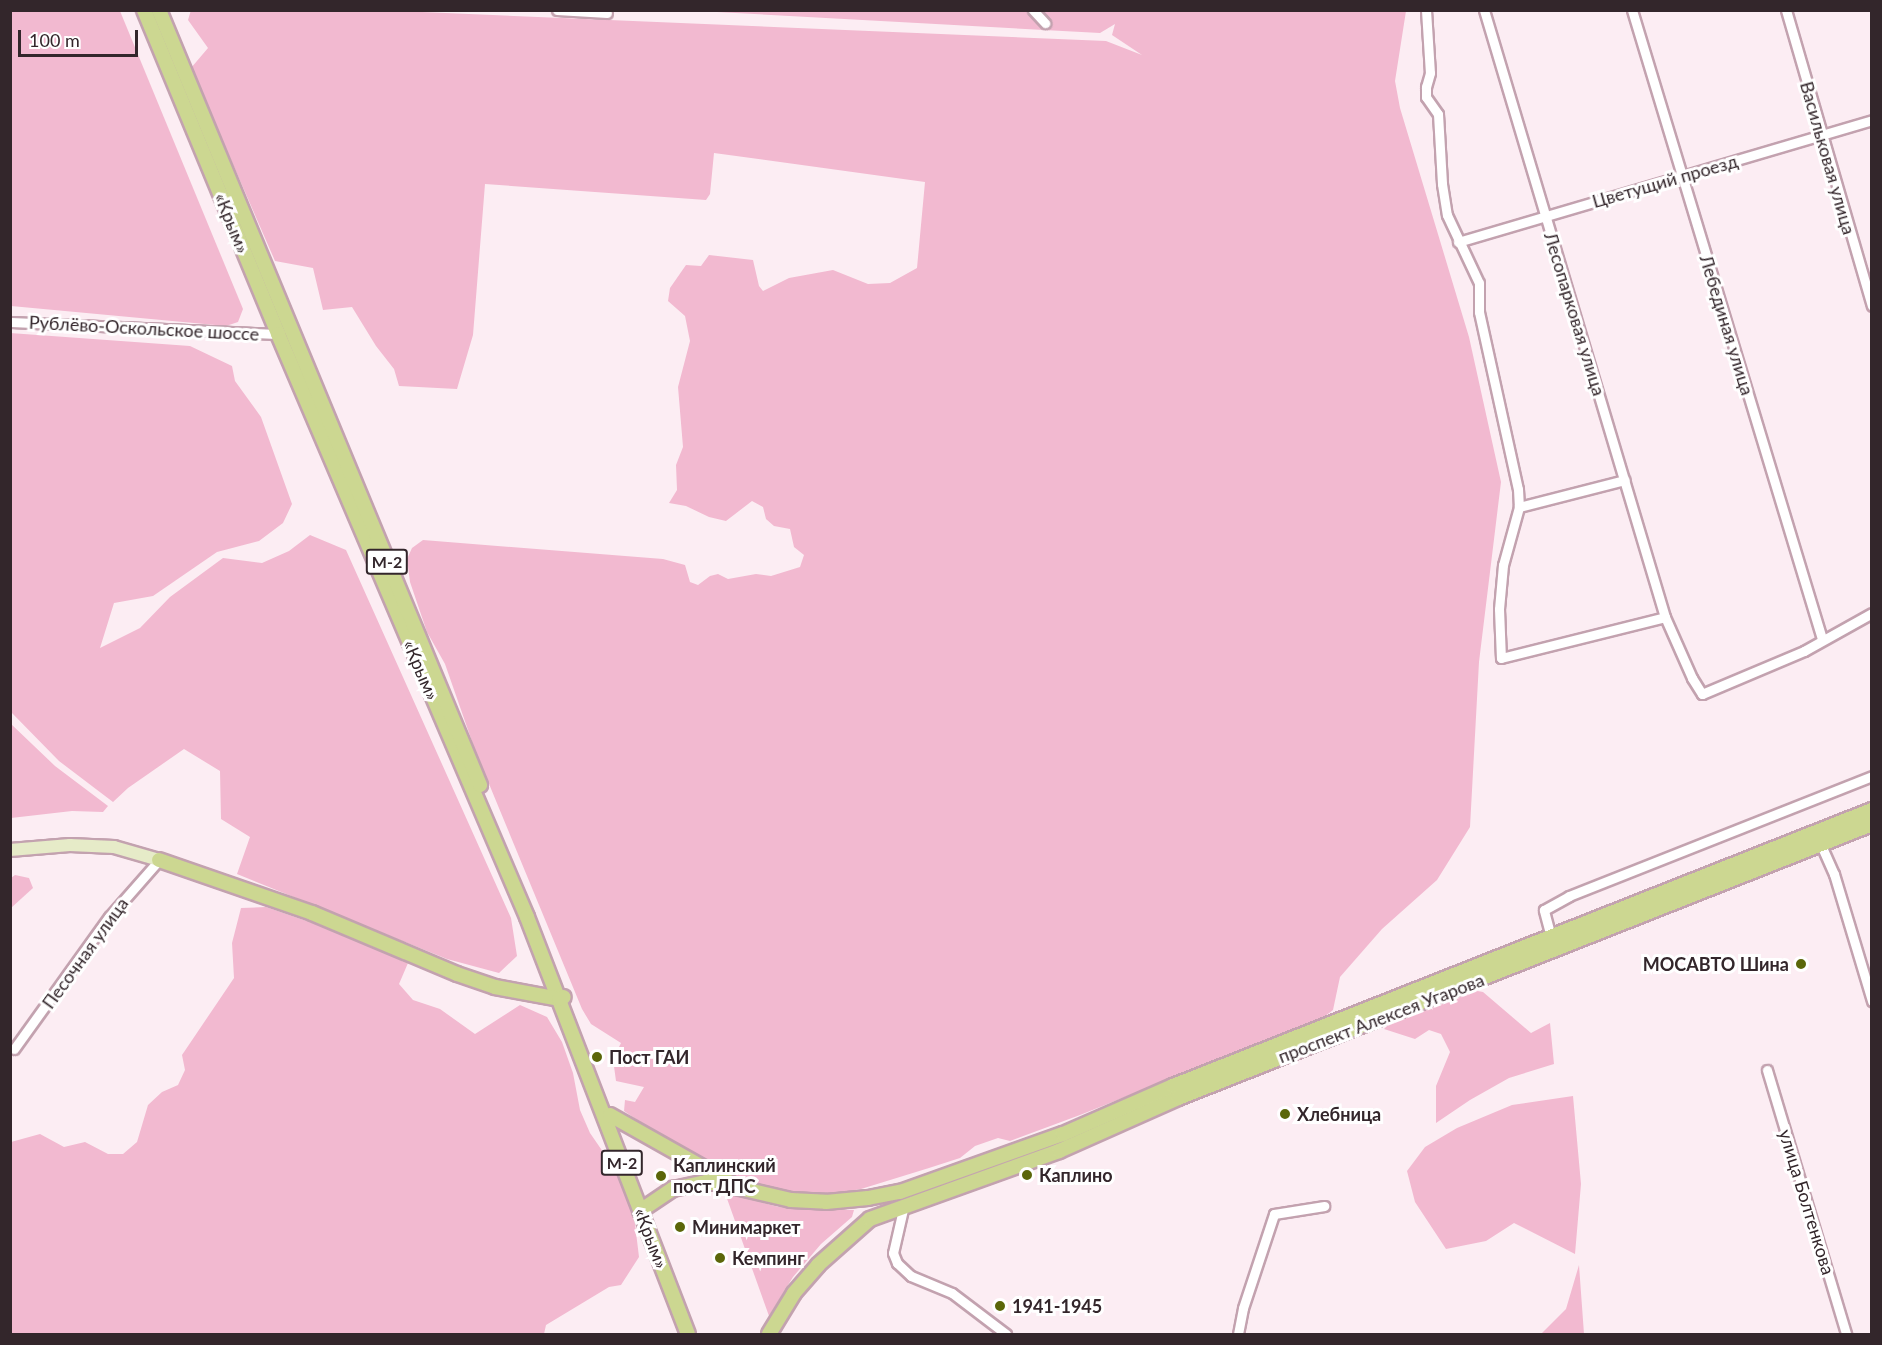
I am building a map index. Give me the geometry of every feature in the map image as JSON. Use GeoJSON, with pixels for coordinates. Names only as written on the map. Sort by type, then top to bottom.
{"type":"FeatureCollection","features":[{"type":"Feature","properties":{"kind":"main road","name":"«Крым»"},"geometry":{"type":"LineString","coordinates":[[144,10],[278,334],[562,998],[644,1209]]}},
{"type":"Feature","properties":{"kind":"main road","name":"«Крым»"},"geometry":{"type":"LineString","coordinates":[[159,10],[293,331],[610,1115],[690,1333]]}},
{"type":"Feature","properties":{"kind":"main road"},"geometry":{"type":"LineString","coordinates":[[278,334],[293,331]]}},
{"type":"Feature","properties":{"kind":"main road","name":"проспект Алексея Угарова"},"geometry":{"type":"LineString","coordinates":[[644,1209],[673,1189],[702,1183],[791,1200],[826,1202],[867,1198],[902,1198],[1819,839],[1872,810]]}},
{"type":"Feature","properties":{"kind":"main road","name":"проспект Алексея Угарова"},"geometry":{"type":"LineString","coordinates":[[1176,1092],[1551,938],[1819,839],[1872,824]]}},
{"type":"Feature","properties":{"kind":"main road"},"geometry":{"type":"LineString","coordinates":[[10,850],[70,845],[114,848],[159,860],[312,913],[466,978],[495,987],[562,998]]}},
{"type":"Feature","properties":{"kind":"main road"},"geometry":{"type":"LineString","coordinates":[[610,1115],[741,1189]]}},
{"type":"Feature","properties":{"kind":"main road"},"geometry":{"type":"LineString","coordinates":[[769,1333],[794,1293],[840,1243],[870,1219],[902,1198]]}},
{"type":"Feature","properties":{"kind":"street"},"geometry":{"type":"LineString","coordinates":[[557,10],[607,13]]}},
{"type":"Feature","properties":{"kind":"street"},"geometry":{"type":"LineString","coordinates":[[1033,10],[1045,23]]}},
{"type":"Feature","properties":{"kind":"street"},"geometry":{"type":"LineString","coordinates":[[1426,10],[1431,73],[1426,87],[1426,97],[1438,114],[1442,184],[1448,215],[1458,242],[1479,284],[1479,312],[1518,489],[1519,507],[1503,565],[1499,609],[1502,658],[1665,617]]}},
{"type":"Feature","properties":{"kind":"street","name":"Лесопарковая улица"},"geometry":{"type":"LineString","coordinates":[[1484,10],[1665,617],[1692,678],[1702,694],[1804,651],[1822,639]]}},
{"type":"Feature","properties":{"kind":"street","name":"Лебединая улица"},"geometry":{"type":"LineString","coordinates":[[1632,10],[1822,639]]}},
{"type":"Feature","properties":{"kind":"street","name":"Васильковая улица"},"geometry":{"type":"LineString","coordinates":[[1786,10],[1872,306]]}},
{"type":"Feature","properties":{"kind":"street","name":"Цветущий проезд"},"geometry":{"type":"LineString","coordinates":[[1458,242],[1872,120]]}},
{"type":"Feature","properties":{"kind":"street","name":"Рублёво-Оскольское шоссе"},"geometry":{"type":"LineString","coordinates":[[10,322],[278,334]]}},
{"type":"Feature","properties":{"kind":"street"},"geometry":{"type":"LineString","coordinates":[[1519,507],[1625,480]]}},
{"type":"Feature","properties":{"kind":"street"},"geometry":{"type":"LineString","coordinates":[[1822,639],[1872,613]]}},
{"type":"Feature","properties":{"kind":"street"},"geometry":{"type":"LineString","coordinates":[[1551,938],[1544,910],[1569,896],[1872,776]]}},
{"type":"Feature","properties":{"kind":"street"},"geometry":{"type":"LineString","coordinates":[[1819,839],[1834,874],[1872,1001]]}},
{"type":"Feature","properties":{"kind":"street","name":"Песочная улица"},"geometry":{"type":"LineString","coordinates":[[14,1049],[109,917],[159,860]]}},
{"type":"Feature","properties":{"kind":"street","name":"улица Болтенкова"},"geometry":{"type":"LineString","coordinates":[[1767,1070],[1846,1335]]}},
{"type":"Feature","properties":{"kind":"street"},"geometry":{"type":"LineString","coordinates":[[902,1198],[893,1253],[897,1263],[911,1276],[952,1293],[1006,1335]]}},
{"type":"Feature","properties":{"kind":"street"},"geometry":{"type":"LineString","coordinates":[[1238,1335],[1243,1308],[1274,1215],[1324,1206]]}},
{"type":"Feature","properties":{"kind":"shaded area"},"geometry":{"type":"Polygon","coordinates":[[[191,10],[399,11],[1106,41],[1142,55],[1112,35],[1115,24],[1100,33],[698,11],[1406,11],[1395,81],[1400,108],[1469,337],[1501,482],[1479,662],[1470,827],[1437,880],[1382,929],[1340,977],[1333,1010],[1324,1017],[1080,1115],[1010,1141],[998,1138],[975,1146],[960,1158],[861,1189],[825,1195],[781,1194],[732,1181],[624,1111],[625,1100],[635,1102],[644,1087],[616,1081],[613,1059],[621,1043],[591,1024],[582,1009],[475,750],[445,664],[427,632],[410,582],[407,559],[412,548],[423,540],[663,559],[685,565],[690,582],[698,585],[710,576],[718,574],[728,579],[756,574],[771,576],[800,567],[804,555],[794,547],[790,529],[774,526],[766,519],[763,507],[752,501],[726,521],[709,517],[686,506],[669,503],[677,490],[676,465],[683,447],[678,387],[690,341],[685,316],[668,301],[670,288],[686,265],[701,266],[709,255],[753,260],[759,286],[763,291],[789,278],[833,270],[868,284],[890,283],[917,268],[925,182],[714,153],[710,194],[706,200],[485,184],[473,335],[457,389],[399,386],[394,369],[376,346],[352,307],[323,310],[313,268],[275,261],[191,68],[208,48],[188,20],[191,10]]]}},
{"type":"Feature","properties":{"kind":"shaded area"},"geometry":{"type":"Polygon","coordinates":[[[10,11],[120,11],[243,309],[238,322],[226,326],[11,306],[10,11]]]}},
{"type":"Feature","properties":{"kind":"shaded area"},"geometry":{"type":"Polygon","coordinates":[[[10,333],[190,346],[232,366],[235,381],[261,417],[292,504],[283,523],[259,541],[217,552],[153,596],[114,603],[100,648],[140,628],[170,597],[223,558],[262,563],[289,551],[310,535],[346,550],[511,918],[517,956],[499,973],[447,959],[237,874],[250,837],[221,819],[220,771],[184,749],[128,788],[113,802],[59,761],[11,712],[10,333]]]}},
{"type":"Feature","properties":{"kind":"shaded area"},"geometry":{"type":"Polygon","coordinates":[[[10,723],[55,766],[108,806],[103,812],[72,811],[11,818],[10,723]]]}},
{"type":"Feature","properties":{"kind":"shaded area"},"geometry":{"type":"Polygon","coordinates":[[[15,875],[29,878],[33,888],[11,908],[11,878],[15,875]]]}},
{"type":"Feature","properties":{"kind":"shaded area"},"geometry":{"type":"Polygon","coordinates":[[[266,907],[353,937],[408,963],[399,984],[413,1000],[440,1009],[475,1034],[520,1005],[547,1017],[562,1042],[573,1073],[580,1110],[590,1133],[621,1178],[635,1224],[639,1257],[621,1285],[609,1287],[546,1325],[544,1334],[11,1334],[11,1142],[40,1134],[64,1147],[85,1142],[108,1154],[123,1154],[137,1142],[148,1105],[162,1092],[178,1085],[185,1070],[182,1055],[234,978],[232,943],[241,908],[266,907]]]}},
{"type":"Feature","properties":{"kind":"shaded area"},"geometry":{"type":"Polygon","coordinates":[[[1472,990],[1483,992],[1531,1033],[1550,1023],[1554,1064],[1509,1078],[1436,1123],[1436,1086],[1450,1052],[1441,1034],[1429,1030],[1415,1039],[1384,1029],[1394,1019],[1472,990]]]}},
{"type":"Feature","properties":{"kind":"shaded area"},"geometry":{"type":"Polygon","coordinates":[[[1573,1096],[1581,1184],[1575,1254],[1514,1223],[1486,1241],[1446,1249],[1415,1202],[1407,1171],[1425,1147],[1457,1128],[1512,1105],[1573,1096]]]}},
{"type":"Feature","properties":{"kind":"shaded area"},"geometry":{"type":"Polygon","coordinates":[[[725,1193],[779,1207],[854,1210],[852,1217],[821,1244],[793,1277],[769,1316],[725,1193]]]}},
{"type":"Feature","properties":{"kind":"shaded area"},"geometry":{"type":"Polygon","coordinates":[[[1579,1265],[1584,1334],[1541,1334],[1566,1309],[1579,1265]]]}},
{"type":"Feature","properties":{"kind":"place","name":"МОСАВТО Шина"},"geometry":{"type":"Point","coordinates":[1801,964]}},
{"type":"Feature","properties":{"kind":"place","name":"Пост ГАИ"},"geometry":{"type":"Point","coordinates":[597,1057]}},
{"type":"Feature","properties":{"kind":"place","name":"Хлебница"},"geometry":{"type":"Point","coordinates":[1285,1114]}},
{"type":"Feature","properties":{"kind":"place","name":"Каплино"},"geometry":{"type":"Point","coordinates":[1027,1175]}},
{"type":"Feature","properties":{"kind":"place","name":"Каплинский пост ДПС"},"geometry":{"type":"Point","coordinates":[661,1176]}},
{"type":"Feature","properties":{"kind":"place","name":"Минимаркет"},"geometry":{"type":"Point","coordinates":[680,1227]}},
{"type":"Feature","properties":{"kind":"place","name":"Кемпинг"},"geometry":{"type":"Point","coordinates":[720,1258]}},
{"type":"Feature","properties":{"kind":"place","name":"1941-1945"},"geometry":{"type":"Point","coordinates":[1000,1306]}}]}
